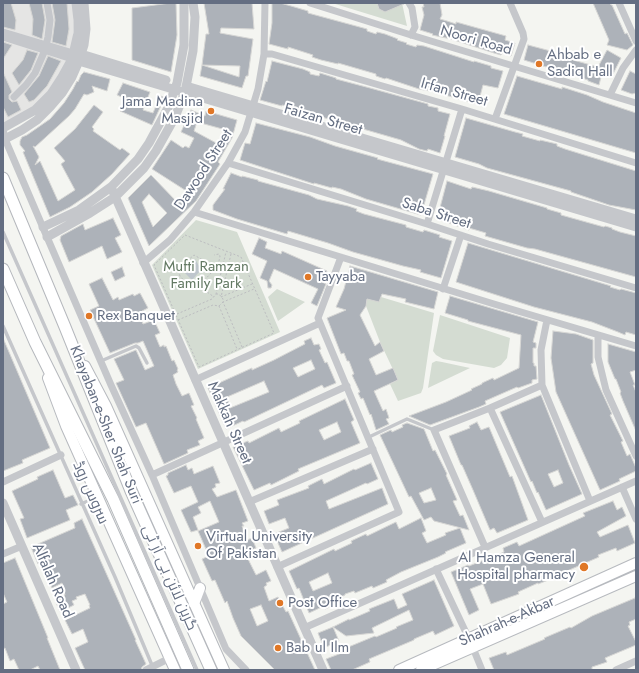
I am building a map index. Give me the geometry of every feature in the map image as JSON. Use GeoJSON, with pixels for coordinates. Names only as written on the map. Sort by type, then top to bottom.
{"type":"FeatureCollection","features":[{"type":"Feature","properties":{"kind":"main road","name":"Khayaban-e-Sher Shah Suri"},"geometry":{"type":"LineString","coordinates":[[3,178],[65,327],[130,491],[211,670]]}},
{"type":"Feature","properties":{"kind":"main road","name":"Khayaban-e-Sher Shah Suri"},"geometry":{"type":"LineString","coordinates":[[3,269],[35,342],[116,499],[188,670]]}},
{"type":"Feature","properties":{"kind":"main road"},"geometry":{"type":"LineString","coordinates":[[65,327],[106,406],[224,670]]}},
{"type":"Feature","properties":{"kind":"main road"},"geometry":{"type":"LineString","coordinates":[[35,342],[66,426],[175,670]]}},
{"type":"Feature","properties":{"kind":"main road","name":"Shahrah-e-Akbar"},"geometry":{"type":"LineString","coordinates":[[422,670],[471,644],[636,563]]}},
{"type":"Feature","properties":{"kind":"main road","name":"Shahrah-e-Akbar"},"geometry":{"type":"LineString","coordinates":[[399,670],[471,644],[636,576]]}},
{"type":"Feature","properties":{"kind":"main road"},"geometry":{"type":"LineString","coordinates":[[194,604],[200,588]]}},
{"type":"Feature","properties":{"kind":"street"},"geometry":{"type":"LineString","coordinates":[[14,97],[35,73],[46,48],[50,20],[47,3]]}},
{"type":"Feature","properties":{"kind":"street"},"geometry":{"type":"LineString","coordinates":[[4,139],[37,120],[50,107],[65,88],[76,56],[78,20],[76,3]]}},
{"type":"Feature","properties":{"kind":"street"},"geometry":{"type":"LineString","coordinates":[[84,3],[86,29],[84,45],[51,94],[35,110],[3,129],[4,139],[152,475],[226,649],[246,670]]}},
{"type":"Feature","properties":{"kind":"street"},"geometry":{"type":"LineString","coordinates":[[43,227],[79,210],[111,187],[138,158],[149,143],[168,108],[176,86],[184,45],[184,3]]}},
{"type":"Feature","properties":{"kind":"street"},"geometry":{"type":"LineString","coordinates":[[47,237],[115,197],[140,172],[156,151],[175,117],[186,89],[193,51],[195,17],[193,3]]}},
{"type":"Feature","properties":{"kind":"street","name":"Dawood Street"},"geometry":{"type":"LineString","coordinates":[[143,263],[170,240],[194,212],[228,163],[245,132],[258,89],[264,54],[265,3]]}},
{"type":"Feature","properties":{"kind":"street","name":"Noori Road"},"geometry":{"type":"LineString","coordinates":[[310,3],[636,103]]}},
{"type":"Feature","properties":{"kind":"street"},"geometry":{"type":"LineString","coordinates":[[409,3],[412,8],[414,27],[411,35]]}},
{"type":"Feature","properties":{"kind":"street"},"geometry":{"type":"LineString","coordinates":[[495,119],[524,39],[523,33],[510,3]]}},
{"type":"Feature","properties":{"kind":"street"},"geometry":{"type":"LineString","coordinates":[[618,3],[636,41]]}},
{"type":"Feature","properties":{"kind":"street","name":"Faizan Street"},"geometry":{"type":"LineString","coordinates":[[3,32],[46,48]]}},
{"type":"Feature","properties":{"kind":"street","name":"Faizan Street"},"geometry":{"type":"LineString","coordinates":[[3,37],[76,56],[445,166],[636,219]]}},
{"type":"Feature","properties":{"kind":"street"},"geometry":{"type":"LineString","coordinates":[[610,95],[623,68],[636,50]]}},
{"type":"Feature","properties":{"kind":"street","name":"Irfan Street"},"geometry":{"type":"LineString","coordinates":[[264,54],[272,54],[462,109],[636,163]]}},
{"type":"Feature","properties":{"kind":"street"},"geometry":{"type":"LineString","coordinates":[[427,224],[462,109]]}},
{"type":"Feature","properties":{"kind":"street","name":"Saba Street"},"geometry":{"type":"LineString","coordinates":[[228,163],[636,288]]}},
{"type":"Feature","properties":{"kind":"street","name":"Faizan Street"},"geometry":{"type":"LineString","coordinates":[[445,166],[636,227]]}},
{"type":"Feature","properties":{"kind":"street","name":"Makkah Street"},"geometry":{"type":"LineString","coordinates":[[111,187],[143,263],[323,670]]}},
{"type":"Feature","properties":{"kind":"street"},"geometry":{"type":"LineString","coordinates":[[194,212],[341,258],[636,346]]}},
{"type":"Feature","properties":{"kind":"street"},"geometry":{"type":"LineString","coordinates":[[444,289],[461,235]]}},
{"type":"Feature","properties":{"kind":"street"},"geometry":{"type":"LineString","coordinates":[[277,567],[400,512],[318,318],[341,258]]}},
{"type":"Feature","properties":{"kind":"street"},"geometry":{"type":"LineString","coordinates":[[547,320],[540,350],[542,385],[590,501]]}},
{"type":"Feature","properties":{"kind":"street"},"geometry":{"type":"LineString","coordinates":[[195,380],[320,323]]}},
{"type":"Feature","properties":{"kind":"street"},"geometry":{"type":"LineString","coordinates":[[598,335],[598,357],[606,390],[636,456]]}},
{"type":"Feature","properties":{"kind":"street"},"geometry":{"type":"LineString","coordinates":[[485,547],[434,430],[490,408],[542,385]]}},
{"type":"Feature","properties":{"kind":"street"},"geometry":{"type":"LineString","coordinates":[[152,475],[223,444],[347,386]]}},
{"type":"Feature","properties":{"kind":"street"},"geometry":{"type":"LineString","coordinates":[[490,408],[542,522]]}},
{"type":"Feature","properties":{"kind":"street"},"geometry":{"type":"LineString","coordinates":[[249,502],[373,449]]}},
{"type":"Feature","properties":{"kind":"street"},"geometry":{"type":"LineString","coordinates":[[3,482],[61,455]]}},
{"type":"Feature","properties":{"kind":"street"},"geometry":{"type":"LineString","coordinates":[[304,628],[636,481]]}},
{"type":"Feature","properties":{"kind":"street"},"geometry":{"type":"LineString","coordinates":[[622,487],[636,519]]}},
{"type":"Feature","properties":{"kind":"street","name":"Alfalah Road"},"geometry":{"type":"LineString","coordinates":[[3,503],[76,670]]}},
{"type":"Feature","properties":{"kind":"street"},"geometry":{"type":"LineString","coordinates":[[3,554],[22,546]]}},
{"type":"Feature","properties":{"kind":"street"},"geometry":{"type":"LineString","coordinates":[[436,569],[482,670]]}},
{"type":"Feature","properties":{"kind":"street"},"geometry":{"type":"LineString","coordinates":[[146,670],[153,668],[170,658]]}},
{"type":"Feature","properties":{"kind":"street"},"geometry":{"type":"LineString","coordinates":[[616,670],[636,661]]}},
{"type":"Feature","properties":{"kind":"lane","name":"گرین لائن بی آر ٹی"},"geometry":{"type":"LineString","coordinates":[[3,232],[116,499],[197,670]]}},
{"type":"Feature","properties":{"kind":"lane","name":"سروس روڈ"},"geometry":{"type":"LineString","coordinates":[[3,326],[61,455],[81,504],[115,577],[153,668]]}},
{"type":"Feature","properties":{"kind":"lane"},"geometry":{"type":"LineString","coordinates":[[101,361],[136,346],[139,348],[147,363]]}},
{"type":"Feature","properties":{"kind":"lane"},"geometry":{"type":"LineString","coordinates":[[369,437],[407,419],[434,430]]}},
{"type":"Feature","properties":{"kind":"lane"},"geometry":{"type":"LineString","coordinates":[[81,504],[98,497]]}},
{"type":"Feature","properties":{"kind":"path"},"geometry":{"type":"LineString","coordinates":[[185,235],[231,253],[241,257],[274,333],[199,367],[154,265],[185,235]]}},
{"type":"Feature","properties":{"kind":"path"},"geometry":{"type":"LineString","coordinates":[[176,314],[214,297],[226,251]]}},
{"type":"Feature","properties":{"kind":"path"},"geometry":{"type":"LineString","coordinates":[[231,253],[221,297],[242,347]]}},
{"type":"Feature","properties":{"kind":"path"},"geometry":{"type":"LineString","coordinates":[[212,272],[208,263],[194,255],[178,269],[180,276],[187,284],[195,288],[199,286],[212,272],[219,261],[220,254],[214,255]]}},
{"type":"Feature","properties":{"kind":"path"},"geometry":{"type":"LineString","coordinates":[[221,297],[253,284]]}},
{"type":"Feature","properties":{"kind":"path"},"geometry":{"type":"LineString","coordinates":[[199,286],[214,297]]}},
{"type":"Feature","properties":{"kind":"path"},"geometry":{"type":"LineString","coordinates":[[219,306],[223,302],[255,289]]}},
{"type":"Feature","properties":{"kind":"path"},"geometry":{"type":"LineString","coordinates":[[216,294],[221,297]]}},
{"type":"Feature","properties":{"kind":"path"},"geometry":{"type":"LineString","coordinates":[[212,299],[215,305]]}},
{"type":"Feature","properties":{"kind":"path"},"geometry":{"type":"LineString","coordinates":[[178,320],[213,305],[219,306]]}},
{"type":"Feature","properties":{"kind":"path"},"geometry":{"type":"LineString","coordinates":[[219,306],[237,349]]}},
{"type":"Feature","properties":{"kind":"shaded area"},"geometry":{"type":"Polygon","coordinates":[[[3,3],[72,3],[74,14],[73,44],[70,56],[40,104],[3,132],[3,3]]]}},
{"type":"Feature","properties":{"kind":"shaded area"},"geometry":{"type":"Polygon","coordinates":[[[195,259],[199,266],[204,269],[200,271],[192,280],[182,270],[191,264],[195,259]]]}},
{"type":"Feature","properties":{"kind":"green space"},"geometry":{"type":"Polygon","coordinates":[[[332,3],[402,3],[407,26],[332,3]]]}},
{"type":"Feature","properties":{"kind":"green space","name":"Mufti Ramzan Family Park"},"geometry":{"type":"Polygon","coordinates":[[[196,220],[237,232],[280,332],[198,369],[152,265],[196,220]]]}},
{"type":"Feature","properties":{"kind":"green space"},"geometry":{"type":"Polygon","coordinates":[[[277,289],[305,302],[278,321],[268,297],[277,289]]]}},
{"type":"Feature","properties":{"kind":"green space"},"geometry":{"type":"Polygon","coordinates":[[[381,297],[434,313],[421,393],[398,401],[390,384],[398,380],[380,342],[366,306],[367,299],[381,297]]]}},
{"type":"Feature","properties":{"kind":"green space"},"geometry":{"type":"Polygon","coordinates":[[[440,315],[510,338],[507,358],[501,365],[494,368],[443,359],[436,355],[433,351],[440,315]]]}},
{"type":"Feature","properties":{"kind":"green space"},"geometry":{"type":"Polygon","coordinates":[[[436,361],[470,368],[428,388],[432,363],[436,361]]]}},
{"type":"Feature","properties":{"kind":"building"},"geometry":{"type":"Polygon","coordinates":[[[3,3],[11,3],[16,20],[15,30],[3,27],[3,3]]]}},
{"type":"Feature","properties":{"kind":"building"},"geometry":{"type":"Polygon","coordinates":[[[29,3],[42,3],[45,20],[42,39],[32,35],[33,19],[29,3]]]}},
{"type":"Feature","properties":{"kind":"building"},"geometry":{"type":"Polygon","coordinates":[[[52,3],[67,3],[69,29],[66,46],[52,42],[55,20],[52,3]]]}},
{"type":"Feature","properties":{"kind":"building"},"geometry":{"type":"Polygon","coordinates":[[[176,3],[177,35],[171,72],[132,60],[132,8],[176,3]]]}},
{"type":"Feature","properties":{"kind":"building"},"geometry":{"type":"Polygon","coordinates":[[[204,3],[252,3],[254,29],[221,28],[220,33],[253,39],[248,76],[246,76],[242,88],[200,76],[206,34],[209,34],[204,3]],[[202,65],[239,77],[240,66],[202,65]]]}},
{"type":"Feature","properties":{"kind":"building"},"geometry":{"type":"Polygon","coordinates":[[[272,3],[280,3],[308,11],[308,13],[367,29],[367,31],[376,34],[377,32],[385,34],[416,47],[417,45],[424,46],[491,66],[491,68],[503,71],[498,88],[483,85],[478,104],[445,95],[446,94],[419,89],[338,63],[321,60],[312,57],[313,55],[288,47],[288,49],[269,44],[272,23],[272,3]]]}},
{"type":"Feature","properties":{"kind":"building"},"geometry":{"type":"Polygon","coordinates":[[[377,3],[404,4],[385,12],[379,9],[377,3]]]}},
{"type":"Feature","properties":{"kind":"building"},"geometry":{"type":"Polygon","coordinates":[[[423,3],[440,3],[442,15],[440,19],[506,36],[505,40],[515,43],[511,56],[502,53],[501,55],[494,53],[451,39],[432,35],[433,34],[420,30],[424,15],[422,7],[424,7],[423,3]]]}},
{"type":"Feature","properties":{"kind":"building"},"geometry":{"type":"Polygon","coordinates":[[[593,3],[610,3],[612,5],[625,34],[627,33],[633,45],[627,50],[607,45],[609,40],[593,3]]]}},
{"type":"Feature","properties":{"kind":"building"},"geometry":{"type":"Polygon","coordinates":[[[3,42],[12,45],[3,59],[3,42]]]}},
{"type":"Feature","properties":{"kind":"building"},"geometry":{"type":"Polygon","coordinates":[[[528,45],[573,57],[573,60],[598,67],[607,50],[621,58],[613,74],[603,69],[599,85],[588,80],[524,60],[528,45]]]}},
{"type":"Feature","properties":{"kind":"building"},"geometry":{"type":"Polygon","coordinates":[[[27,50],[38,53],[31,70],[19,85],[12,73],[23,60],[27,50]]]}},
{"type":"Feature","properties":{"kind":"building"},"geometry":{"type":"Polygon","coordinates":[[[48,56],[61,61],[47,86],[34,100],[29,102],[24,94],[39,76],[48,56]]]}},
{"type":"Feature","properties":{"kind":"building"},"geometry":{"type":"Polygon","coordinates":[[[272,61],[303,69],[310,72],[310,74],[319,76],[320,73],[336,79],[428,104],[428,106],[438,108],[438,111],[450,114],[440,153],[428,149],[427,151],[419,149],[401,140],[325,118],[291,106],[282,106],[260,100],[266,81],[267,82],[272,61]]]}},
{"type":"Feature","properties":{"kind":"building"},"geometry":{"type":"Polygon","coordinates":[[[630,71],[636,74],[636,93],[632,94],[621,90],[630,71]]]}},
{"type":"Feature","properties":{"kind":"building"},"geometry":{"type":"Polygon","coordinates":[[[3,72],[12,92],[9,95],[9,99],[12,102],[17,101],[21,110],[8,117],[3,107],[3,72]]]}},
{"type":"Feature","properties":{"kind":"building"},"geometry":{"type":"Polygon","coordinates":[[[84,72],[110,79],[107,91],[92,86],[94,92],[87,95],[84,94],[69,116],[35,147],[33,146],[39,157],[35,165],[40,161],[58,201],[75,190],[61,164],[65,161],[54,148],[75,129],[94,105],[103,112],[92,127],[94,129],[93,131],[120,150],[122,148],[130,154],[112,174],[92,192],[70,207],[50,217],[23,152],[25,151],[20,145],[20,141],[22,137],[50,119],[64,103],[84,72]]]}},
{"type":"Feature","properties":{"kind":"building"},"geometry":{"type":"Polygon","coordinates":[[[517,76],[562,89],[562,87],[636,113],[636,153],[504,114],[517,76]]]}},
{"type":"Feature","properties":{"kind":"building"},"geometry":{"type":"Polygon","coordinates":[[[123,83],[150,92],[143,110],[153,113],[160,96],[165,97],[152,125],[120,111],[126,99],[117,95],[123,83]]]}},
{"type":"Feature","properties":{"kind":"building"},"geometry":{"type":"Polygon","coordinates":[[[191,110],[205,116],[206,111],[237,120],[232,138],[218,162],[220,164],[196,201],[149,246],[128,198],[151,175],[177,202],[188,192],[152,169],[171,140],[183,148],[185,146],[189,148],[194,138],[181,132],[191,110]],[[197,122],[194,131],[218,144],[226,130],[197,122]],[[149,194],[142,202],[153,227],[167,213],[149,194]]]}},
{"type":"Feature","properties":{"kind":"building"},"geometry":{"type":"Polygon","coordinates":[[[466,118],[523,134],[522,136],[557,144],[557,146],[565,149],[636,171],[636,210],[609,205],[571,191],[487,168],[455,157],[466,118]]]}},
{"type":"Feature","properties":{"kind":"building"},"geometry":{"type":"Polygon","coordinates":[[[256,123],[310,137],[335,146],[378,158],[377,159],[433,174],[421,215],[366,199],[341,189],[314,184],[240,160],[245,143],[250,144],[256,123]]]}},
{"type":"Feature","properties":{"kind":"building"},"geometry":{"type":"Polygon","coordinates":[[[231,173],[309,195],[317,199],[348,206],[357,209],[356,211],[364,214],[406,225],[406,227],[423,232],[424,230],[452,241],[441,278],[420,272],[421,270],[353,252],[288,231],[287,234],[213,210],[213,205],[225,189],[223,189],[231,173]]]}},
{"type":"Feature","properties":{"kind":"building"},"geometry":{"type":"Polygon","coordinates":[[[447,181],[471,189],[472,187],[489,191],[547,208],[561,213],[561,215],[604,227],[605,226],[636,236],[636,277],[485,236],[486,233],[469,228],[469,230],[437,219],[447,181]]]}},
{"type":"Feature","properties":{"kind":"building"},"geometry":{"type":"Polygon","coordinates":[[[113,218],[121,235],[115,238],[122,252],[107,259],[102,246],[69,262],[60,240],[61,236],[83,224],[85,230],[113,218]]]}},
{"type":"Feature","properties":{"kind":"building","name":"Tayyaba"},"geometry":{"type":"Polygon","coordinates":[[[259,238],[267,242],[265,248],[281,254],[282,251],[327,271],[322,282],[326,284],[317,306],[311,303],[318,289],[274,269],[269,281],[272,285],[271,288],[268,288],[267,281],[260,278],[267,261],[252,254],[259,238]]]}},
{"type":"Feature","properties":{"kind":"building"},"geometry":{"type":"Polygon","coordinates":[[[468,243],[620,290],[636,293],[636,335],[626,332],[625,335],[592,322],[534,307],[456,282],[468,243]]]}},
{"type":"Feature","properties":{"kind":"building"},"geometry":{"type":"Polygon","coordinates":[[[350,266],[438,292],[434,309],[405,302],[406,299],[382,294],[379,302],[367,299],[366,306],[360,315],[375,346],[380,342],[384,351],[369,359],[376,375],[393,368],[398,380],[374,391],[383,411],[386,409],[389,418],[386,419],[389,424],[376,430],[371,414],[370,415],[363,398],[361,399],[358,393],[360,392],[352,375],[354,374],[349,361],[347,361],[344,353],[341,354],[327,318],[346,310],[336,307],[344,289],[350,266]]]}},
{"type":"Feature","properties":{"kind":"building"},"geometry":{"type":"Polygon","coordinates":[[[122,267],[125,276],[115,281],[111,272],[122,267]]]}},
{"type":"Feature","properties":{"kind":"building"},"geometry":{"type":"Polygon","coordinates":[[[102,278],[113,300],[118,297],[119,300],[133,294],[134,296],[140,293],[148,308],[142,311],[143,313],[139,314],[143,324],[154,320],[160,333],[155,335],[160,347],[164,345],[164,347],[166,346],[172,361],[174,360],[178,369],[178,372],[173,375],[176,384],[182,396],[189,393],[194,405],[191,406],[204,438],[198,441],[200,445],[187,450],[188,453],[164,464],[146,423],[136,427],[116,383],[124,380],[114,359],[136,350],[145,370],[154,366],[143,341],[110,353],[90,310],[99,306],[89,284],[102,278]]]}},
{"type":"Feature","properties":{"kind":"building"},"geometry":{"type":"Polygon","coordinates":[[[450,296],[538,322],[533,342],[536,343],[536,348],[533,348],[533,363],[534,366],[536,366],[537,379],[532,380],[532,383],[518,388],[517,387],[485,401],[486,404],[430,425],[409,416],[446,402],[472,390],[471,389],[482,383],[493,378],[494,380],[519,368],[521,335],[468,321],[445,313],[450,296]]]}},
{"type":"Feature","properties":{"kind":"building"},"geometry":{"type":"Polygon","coordinates":[[[553,331],[576,334],[593,340],[593,363],[591,364],[594,375],[612,414],[610,415],[623,441],[621,442],[627,456],[630,454],[636,468],[636,471],[619,479],[620,481],[600,490],[556,392],[551,358],[553,331]]]}},
{"type":"Feature","properties":{"kind":"building"},"geometry":{"type":"Polygon","coordinates":[[[3,338],[50,448],[22,460],[23,463],[3,471],[3,338]]]}},
{"type":"Feature","properties":{"kind":"building"},"geometry":{"type":"Polygon","coordinates":[[[311,338],[314,345],[319,344],[321,349],[319,350],[325,363],[327,362],[336,383],[324,388],[322,385],[226,429],[208,388],[252,368],[252,370],[274,360],[305,344],[304,341],[311,338]],[[311,360],[293,368],[298,377],[315,369],[311,360]],[[264,381],[227,397],[230,408],[269,392],[264,381]]]}},
{"type":"Feature","properties":{"kind":"building"},"geometry":{"type":"Polygon","coordinates":[[[608,344],[636,352],[636,370],[630,372],[636,392],[636,431],[608,362],[608,344]]]}},
{"type":"Feature","properties":{"kind":"building"},"geometry":{"type":"Polygon","coordinates":[[[541,395],[582,494],[546,510],[538,492],[537,493],[532,481],[531,482],[500,412],[541,395]],[[558,470],[548,474],[554,487],[563,483],[558,470]]]}},
{"type":"Feature","properties":{"kind":"building"},"geometry":{"type":"Polygon","coordinates":[[[345,399],[354,420],[351,422],[360,443],[298,469],[299,471],[271,485],[270,483],[254,490],[233,447],[248,441],[249,443],[279,428],[281,432],[300,423],[299,421],[345,399]],[[337,422],[319,430],[324,440],[341,432],[337,422]]]}},
{"type":"Feature","properties":{"kind":"building"},"geometry":{"type":"Polygon","coordinates":[[[477,422],[481,430],[489,427],[510,477],[512,476],[528,520],[497,533],[494,528],[490,530],[449,436],[470,428],[469,426],[477,422]]]}},
{"type":"Feature","properties":{"kind":"building"},"geometry":{"type":"Polygon","coordinates":[[[407,423],[424,429],[433,451],[435,450],[447,474],[446,475],[457,500],[453,501],[460,516],[463,515],[469,530],[434,521],[431,517],[424,520],[411,496],[409,497],[380,435],[403,427],[402,425],[407,423]],[[431,488],[419,493],[424,503],[436,500],[431,488]]]}},
{"type":"Feature","properties":{"kind":"building"},"geometry":{"type":"Polygon","coordinates":[[[371,463],[378,479],[326,501],[329,509],[382,488],[388,504],[282,552],[274,534],[289,528],[285,518],[269,524],[264,511],[279,505],[277,500],[309,488],[308,486],[322,479],[324,484],[354,469],[355,470],[371,463]]]}},
{"type":"Feature","properties":{"kind":"building"},"geometry":{"type":"Polygon","coordinates":[[[186,465],[188,470],[192,468],[194,474],[213,466],[220,483],[215,484],[216,487],[212,489],[217,497],[236,490],[248,521],[242,523],[244,526],[242,526],[247,540],[252,538],[256,548],[245,553],[256,575],[266,570],[271,581],[266,583],[267,585],[264,587],[269,601],[278,597],[286,612],[288,611],[315,670],[275,670],[241,636],[227,601],[225,603],[215,580],[212,581],[202,559],[209,556],[198,531],[219,522],[210,501],[198,507],[201,513],[193,517],[198,530],[191,532],[181,510],[198,502],[191,486],[174,493],[166,476],[168,473],[186,465]],[[261,605],[250,609],[257,626],[268,621],[261,605]]]}},
{"type":"Feature","properties":{"kind":"building"},"geometry":{"type":"Polygon","coordinates":[[[53,470],[65,498],[73,495],[78,505],[66,510],[70,520],[27,538],[20,519],[24,518],[12,491],[53,470]]]}},
{"type":"Feature","properties":{"kind":"building"},"geometry":{"type":"Polygon","coordinates":[[[613,501],[617,510],[622,507],[626,516],[597,532],[600,537],[628,525],[635,543],[617,551],[616,548],[598,555],[599,557],[518,592],[519,594],[491,604],[483,584],[470,589],[479,610],[469,615],[451,572],[468,565],[469,566],[484,561],[504,552],[503,548],[517,542],[519,546],[585,516],[583,513],[613,501]]]}},
{"type":"Feature","properties":{"kind":"building"},"geometry":{"type":"Polygon","coordinates":[[[421,518],[426,531],[422,533],[427,543],[446,535],[445,533],[460,528],[466,543],[445,552],[446,553],[438,557],[401,572],[386,580],[387,582],[373,588],[372,586],[355,593],[354,591],[345,594],[335,600],[337,604],[325,609],[324,606],[309,613],[299,588],[297,589],[289,571],[334,549],[335,551],[352,543],[351,541],[366,534],[367,536],[396,522],[399,529],[421,518]],[[328,573],[309,582],[313,591],[332,583],[328,573]]]}},
{"type":"Feature","properties":{"kind":"building"},"geometry":{"type":"Polygon","coordinates":[[[82,519],[146,664],[141,670],[85,670],[75,648],[88,642],[83,629],[72,634],[65,620],[90,608],[90,605],[85,594],[76,597],[77,599],[72,601],[74,605],[60,612],[55,600],[65,595],[62,583],[52,588],[41,563],[38,564],[31,547],[75,528],[74,523],[82,519]]]}},
{"type":"Feature","properties":{"kind":"building"},"geometry":{"type":"Polygon","coordinates":[[[15,558],[60,670],[40,670],[38,666],[30,670],[19,670],[14,659],[10,661],[5,648],[3,649],[3,604],[7,602],[3,593],[3,563],[15,558]]]}},
{"type":"Feature","properties":{"kind":"building"},"geometry":{"type":"Polygon","coordinates":[[[434,580],[454,626],[435,635],[433,631],[414,639],[369,659],[370,662],[352,670],[331,670],[326,659],[347,651],[346,648],[375,636],[376,637],[413,620],[409,610],[372,628],[374,633],[346,636],[333,627],[370,611],[369,609],[394,599],[398,609],[407,605],[402,594],[434,580]]]}},
{"type":"Feature","properties":{"kind":"building"},"geometry":{"type":"Polygon","coordinates":[[[635,598],[636,619],[629,622],[630,625],[628,626],[636,645],[605,658],[607,662],[592,667],[592,670],[494,670],[489,658],[506,652],[507,655],[570,627],[571,628],[592,616],[635,598]]]}},
{"type":"Feature","properties":{"kind":"building"},"geometry":{"type":"Polygon","coordinates":[[[333,627],[339,641],[324,648],[318,633],[333,627]]]}},
{"type":"Feature","properties":{"kind":"place","name":"Ahbab e Sadiq Hall"},"geometry":{"type":"Point","coordinates":[539,64]}},
{"type":"Feature","properties":{"kind":"place","name":"Jama Madina Masjid"},"geometry":{"type":"Point","coordinates":[211,111]}},
{"type":"Feature","properties":{"kind":"place","name":"Tayyaba"},"geometry":{"type":"Point","coordinates":[308,277]}},
{"type":"Feature","properties":{"kind":"place","name":"Rex Banquet"},"geometry":{"type":"Point","coordinates":[89,316]}},
{"type":"Feature","properties":{"kind":"place","name":"Virtual University Of Pakistan"},"geometry":{"type":"Point","coordinates":[198,546]}},
{"type":"Feature","properties":{"kind":"place","name":"Al Hamza General Hospital pharmacy"},"geometry":{"type":"Point","coordinates":[584,567]}},
{"type":"Feature","properties":{"kind":"place","name":"Post Office"},"geometry":{"type":"Point","coordinates":[280,603]}},
{"type":"Feature","properties":{"kind":"place","name":"Bab ul Ilm"},"geometry":{"type":"Point","coordinates":[278,648]}}]}
